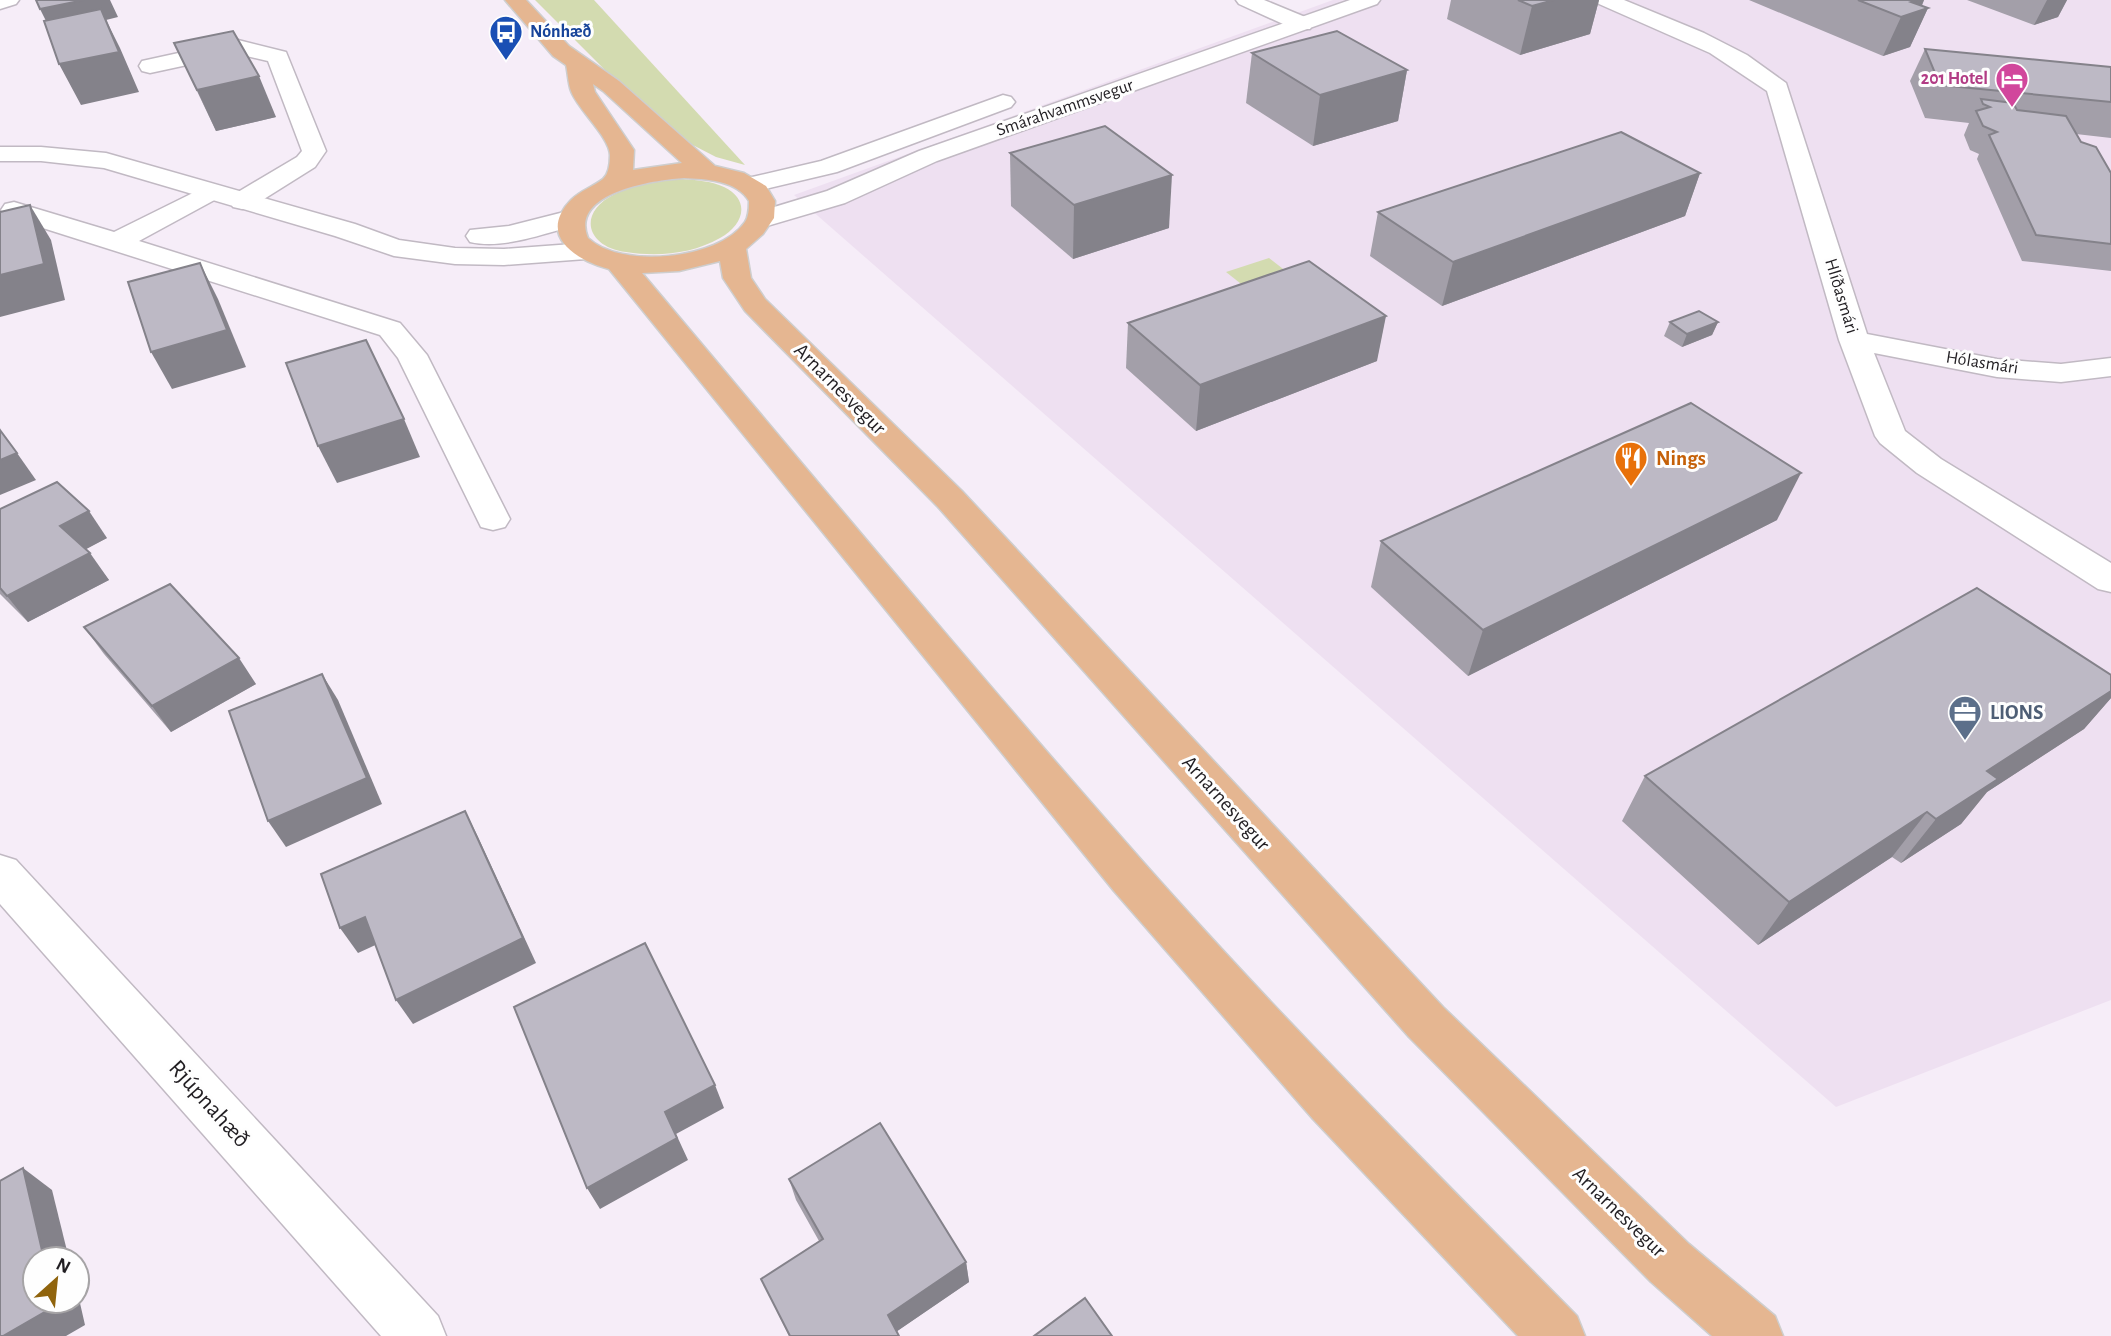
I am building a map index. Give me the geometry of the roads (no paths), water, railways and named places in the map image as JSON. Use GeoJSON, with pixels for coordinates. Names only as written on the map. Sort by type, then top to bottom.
{"type":"FeatureCollection","features":[{"type":"Feature","properties":{"kind":"main road"},"geometry":{"type":"LineString","coordinates":[[515,0],[577,64],[611,86],[706,171]]}},
{"type":"Feature","properties":{"kind":"main road"},"geometry":{"type":"LineString","coordinates":[[577,64],[583,92],[622,150],[622,164],[616,183]]}},
{"type":"Feature","properties":{"kind":"main road"},"geometry":{"type":"LineString","coordinates":[[746,233],[706,257],[677,263],[646,265],[618,262],[586,251],[575,241],[571,229],[572,218],[581,205],[596,192],[616,183],[660,171],[706,171],[729,176],[748,185]]}},
{"type":"Feature","properties":{"kind":"main road","name":"Arnarnesvegur"},"geometry":{"type":"LineString","coordinates":[[748,185],[759,195],[763,207],[746,233],[737,278],[755,305],[950,499],[1426,1023],[1670,1263],[1755,1336]]}},
{"type":"Feature","properties":{"kind":"main road"},"geometry":{"type":"LineString","coordinates":[[618,262],[1130,878],[1331,1102],[1557,1336]]}},
{"type":"Feature","properties":{"kind":"street"},"geometry":{"type":"LineString","coordinates":[[0,3],[9,0]]}},
{"type":"Feature","properties":{"kind":"street","name":"Smárahvammsvegur"},"geometry":{"type":"LineString","coordinates":[[746,233],[928,156],[1303,12],[1370,0]]}},
{"type":"Feature","properties":{"kind":"street","name":"Hlíðasmári"},"geometry":{"type":"LineString","coordinates":[[1606,0],[1726,53],[1762,74],[1779,88],[1854,340],[1891,436],[1929,466],[2111,580]]}},
{"type":"Feature","properties":{"kind":"street","name":"Smárahvammsvegur"},"geometry":{"type":"LineString","coordinates":[[1244,10],[1303,12]]}},
{"type":"Feature","properties":{"kind":"street"},"geometry":{"type":"LineString","coordinates":[[150,66],[238,47],[278,57],[314,151],[306,162],[242,201]]}},
{"type":"Feature","properties":{"kind":"street","name":"Smárahvammsvegur"},"geometry":{"type":"LineString","coordinates":[[748,185],[828,167],[943,122],[1021,96]]}},
{"type":"Feature","properties":{"kind":"street"},"geometry":{"type":"LineString","coordinates":[[0,155],[41,154],[106,161],[345,230],[394,248],[455,256],[505,257],[586,251]]}},
{"type":"Feature","properties":{"kind":"street"},"geometry":{"type":"LineString","coordinates":[[116,242],[211,192]]}},
{"type":"Feature","properties":{"kind":"street"},"geometry":{"type":"LineString","coordinates":[[14,211],[390,329],[412,355],[493,519]]}},
{"type":"Feature","properties":{"kind":"street"},"geometry":{"type":"LineString","coordinates":[[345,230],[432,237],[474,237],[509,234],[572,218]]}},
{"type":"Feature","properties":{"kind":"street","name":"Hólasmári"},"geometry":{"type":"LineString","coordinates":[[1854,340],[1997,368],[2061,373],[2111,367]]}},
{"type":"Feature","properties":{"kind":"street","name":"Rjúpnahæð"},"geometry":{"type":"LineString","coordinates":[[0,873],[418,1336]]}},
{"type":"Feature","properties":{"kind":"place","name":"Nónhæð"},"geometry":{"type":"Point","coordinates":[506,62]}},
{"type":"Feature","properties":{"kind":"place","name":"201 Hotel"},"geometry":{"type":"Point","coordinates":[2012,109]}},
{"type":"Feature","properties":{"kind":"place","name":"Nings"},"geometry":{"type":"Point","coordinates":[1631,488]}},
{"type":"Feature","properties":{"kind":"place","name":"LIONS"},"geometry":{"type":"Point","coordinates":[1965,742]}}]}
